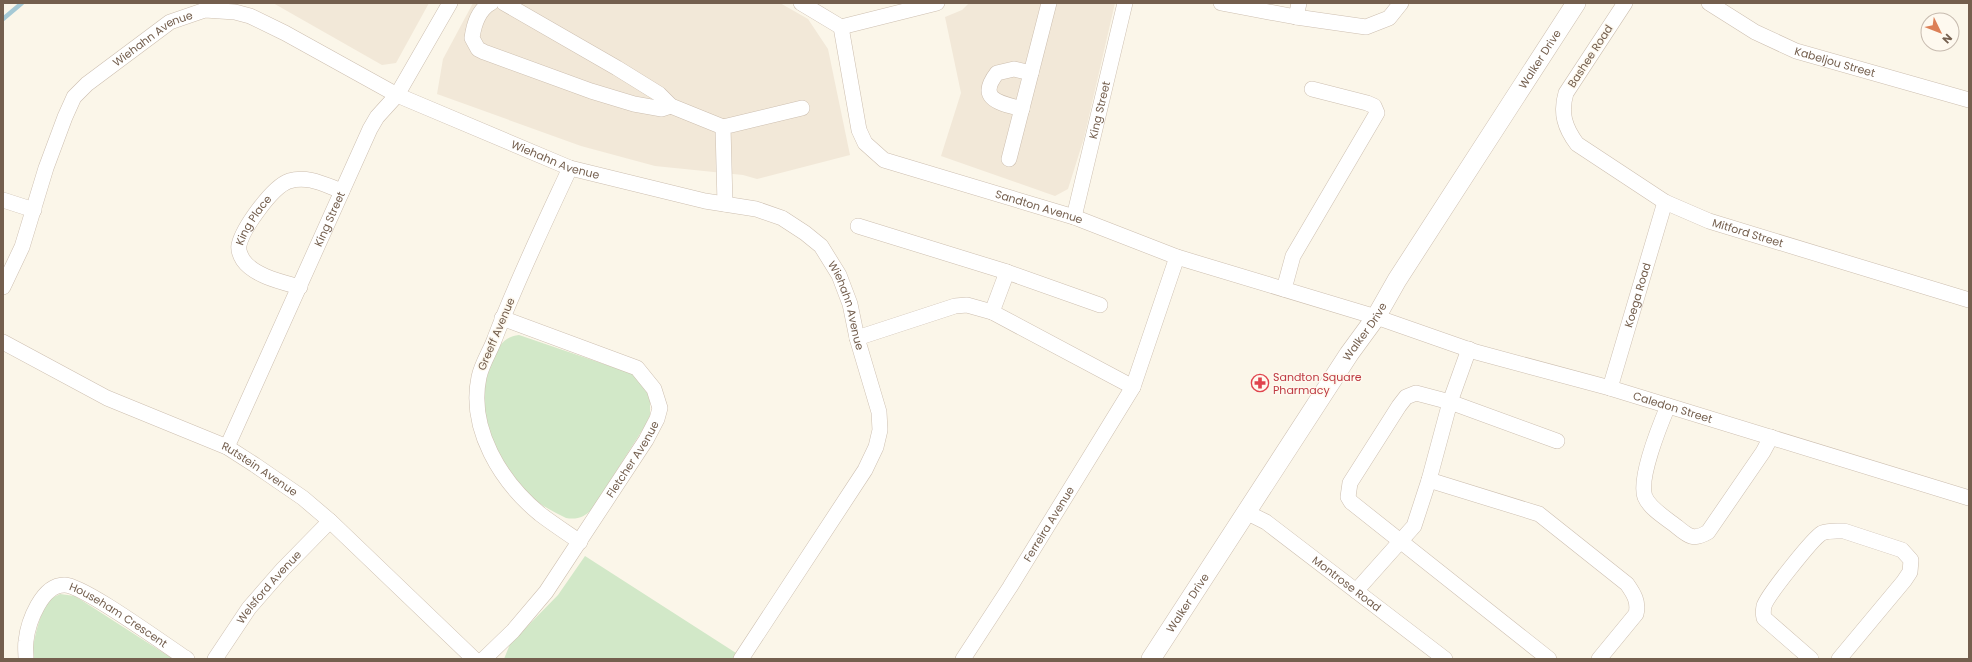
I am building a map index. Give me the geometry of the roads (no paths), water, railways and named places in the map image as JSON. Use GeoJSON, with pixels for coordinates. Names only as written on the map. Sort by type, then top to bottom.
{"type":"FeatureCollection","features":[{"type":"Feature","properties":{"kind":"street","name":"King Street"},"geometry":{"type":"LineString","coordinates":[[227,447],[300,287],[355,161],[377,117],[397,96],[450,3]]}},
{"type":"Feature","properties":{"kind":"street"},"geometry":{"type":"LineString","coordinates":[[491,3],[481,11],[474,24],[472,38],[478,49],[585,88],[634,104],[662,110],[671,106]]}},
{"type":"Feature","properties":{"kind":"street"},"geometry":{"type":"LineString","coordinates":[[504,3],[617,68],[659,94],[671,106],[724,127],[802,108]]}},
{"type":"Feature","properties":{"kind":"street"},"geometry":{"type":"LineString","coordinates":[[801,3],[841,27],[937,3]]}},
{"type":"Feature","properties":{"kind":"street"},"geometry":{"type":"LineString","coordinates":[[1009,159],[1049,3]]}},
{"type":"Feature","properties":{"kind":"street","name":"King Street"},"geometry":{"type":"LineString","coordinates":[[1074,217],[1125,3]]}},
{"type":"Feature","properties":{"kind":"street"},"geometry":{"type":"LineString","coordinates":[[1221,3],[1298,10],[1366,27],[1389,18],[1401,3]]}},
{"type":"Feature","properties":{"kind":"street","name":"Walker Drive"},"geometry":{"type":"LineString","coordinates":[[1151,659],[1349,354],[1376,317],[1397,280],[1576,3]]}},
{"type":"Feature","properties":{"kind":"street","name":"Bashee Road"},"geometry":{"type":"LineString","coordinates":[[1563,111],[1563,103],[1566,93],[1625,3]]}},
{"type":"Feature","properties":{"kind":"street","name":"Kabeljou Street"},"geometry":{"type":"LineString","coordinates":[[1709,3],[1755,32],[1796,51],[1969,100]]}},
{"type":"Feature","properties":{"kind":"street","name":"Wiehahn Avenue"},"geometry":{"type":"LineString","coordinates":[[3,287],[22,247],[46,168],[74,97],[87,84],[170,22],[205,10],[235,12],[250,16],[286,34],[397,96],[570,168],[725,204],[756,209],[782,218],[805,233],[821,246],[839,275],[850,304],[857,338],[879,412],[880,430],[876,447],[865,470],[741,659]]}},
{"type":"Feature","properties":{"kind":"street","name":"Sandton Avenue"},"geometry":{"type":"LineString","coordinates":[[841,27],[853,105],[859,130],[865,143],[884,160],[899,166],[1074,217],[1177,257],[1376,317]]}},
{"type":"Feature","properties":{"kind":"street"},"geometry":{"type":"LineString","coordinates":[[1022,109],[996,101],[991,96],[988,89],[991,80],[997,73],[1014,69],[1031,73]]}},
{"type":"Feature","properties":{"kind":"street"},"geometry":{"type":"LineString","coordinates":[[1284,289],[1293,256],[1377,113],[1374,106],[1367,103],[1312,89]]}},
{"type":"Feature","properties":{"kind":"street","name":"Mitford Street"},"geometry":{"type":"LineString","coordinates":[[1563,111],[1567,130],[1577,144],[1665,202],[1709,221],[1969,300]]}},
{"type":"Feature","properties":{"kind":"street"},"geometry":{"type":"LineString","coordinates":[[724,127],[725,204]]}},
{"type":"Feature","properties":{"kind":"street","name":"Greeff Avenue"},"geometry":{"type":"LineString","coordinates":[[570,168],[502,318],[479,375],[476,400],[478,421],[486,443],[510,484],[540,514],[580,542]]}},
{"type":"Feature","properties":{"kind":"street","name":"King Place"},"geometry":{"type":"LineString","coordinates":[[300,287],[265,276],[248,265],[239,252],[239,245],[243,236],[272,194],[281,185],[289,181],[304,179],[313,180],[342,191]]}},
{"type":"Feature","properties":{"kind":"street"},"geometry":{"type":"LineString","coordinates":[[3,200],[34,210]]}},
{"type":"Feature","properties":{"kind":"street","name":"Koega Road"},"geometry":{"type":"LineString","coordinates":[[1610,388],[1665,202]]}},
{"type":"Feature","properties":{"kind":"street"},"geometry":{"type":"LineString","coordinates":[[858,226],[1007,272],[1100,305]]}},
{"type":"Feature","properties":{"kind":"street","name":"Ferreira Avenue"},"geometry":{"type":"LineString","coordinates":[[963,659],[1010,587],[1133,387],[1177,257]]}},
{"type":"Feature","properties":{"kind":"street"},"geometry":{"type":"LineString","coordinates":[[992,312],[1007,272]]}},
{"type":"Feature","properties":{"kind":"street"},"geometry":{"type":"LineString","coordinates":[[857,338],[955,306],[967,305],[992,312],[1133,387]]}},
{"type":"Feature","properties":{"kind":"street","name":"Caledon Street"},"geometry":{"type":"LineString","coordinates":[[1376,317],[1469,349],[1610,388],[1969,498]]}},
{"type":"Feature","properties":{"kind":"street","name":"Fletcher Avenue"},"geometry":{"type":"LineString","coordinates":[[484,659],[512,631],[546,592],[646,440],[657,419],[660,408],[658,397],[650,381],[637,368],[502,318]]}},
{"type":"Feature","properties":{"kind":"street","name":"Rutstein Avenue"},"geometry":{"type":"LineString","coordinates":[[3,342],[107,398],[227,447],[303,498],[330,520],[474,659]]}},
{"type":"Feature","properties":{"kind":"street"},"geometry":{"type":"LineString","coordinates":[[1356,591],[1414,526],[1429,480],[1450,402],[1469,349]]}},
{"type":"Feature","properties":{"kind":"street"},"geometry":{"type":"LineString","coordinates":[[1549,659],[1351,502],[1348,497],[1348,487],[1406,397],[1416,393],[1450,402],[1558,441]]}},
{"type":"Feature","properties":{"kind":"street"},"geometry":{"type":"LineString","coordinates":[[1668,406],[1645,473],[1642,488],[1645,498],[1651,505],[1689,536],[1700,537],[1708,532],[1763,452],[1771,437]]}},
{"type":"Feature","properties":{"kind":"street"},"geometry":{"type":"LineString","coordinates":[[1429,480],[1539,514],[1627,584],[1636,598],[1638,607],[1636,614],[1599,659]]}},
{"type":"Feature","properties":{"kind":"street","name":"Montrose Road"},"geometry":{"type":"LineString","coordinates":[[1246,512],[1266,522],[1445,659]]}},
{"type":"Feature","properties":{"kind":"street","name":"Welsford Avenue"},"geometry":{"type":"LineString","coordinates":[[215,659],[249,608],[283,569],[330,520]]}},
{"type":"Feature","properties":{"kind":"street"},"geometry":{"type":"LineString","coordinates":[[1811,659],[1764,618],[1764,606],[1777,586],[1813,541],[1822,533],[1844,531],[1902,550],[1911,560],[1911,566],[1910,572],[1904,581],[1839,659]]}},
{"type":"Feature","properties":{"kind":"street","name":"Househam Crescent"},"geometry":{"type":"LineString","coordinates":[[26,659],[25,641],[32,617],[47,592],[52,588],[64,585],[84,591],[187,659]]}},
{"type":"Feature","properties":{"kind":"waterway"},"geometry":{"type":"LineString","coordinates":[[3,19],[22,3]]}},
{"type":"Feature","properties":{"kind":"place","name":"Sandton Square Pharmacy"},"geometry":{"type":"Point","coordinates":[1260,383]}}]}
